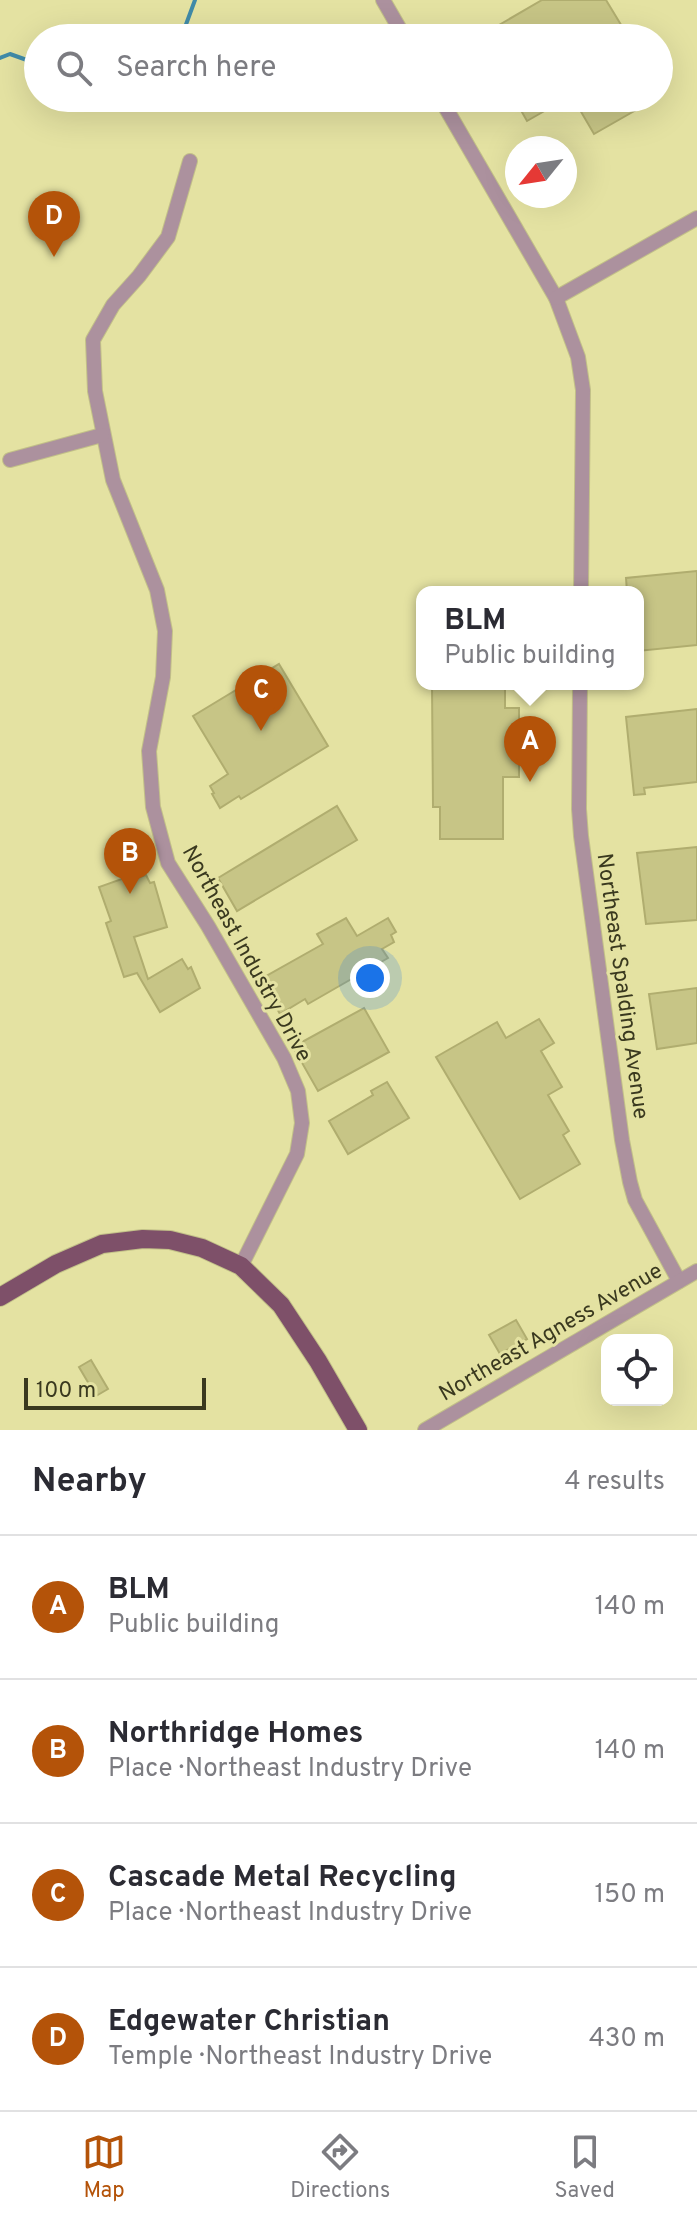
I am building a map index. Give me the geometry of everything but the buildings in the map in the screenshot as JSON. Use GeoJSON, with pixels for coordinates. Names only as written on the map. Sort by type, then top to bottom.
{"type":"FeatureCollection","features":[{"type":"Feature","properties":{"kind":"main road"},"geometry":{"type":"LineString","coordinates":[[0,1297],[56,1264],[102,1244],[143,1239],[170,1240],[202,1248],[241,1266],[281,1305],[358,1430]]}},
{"type":"Feature","properties":{"kind":"street"},"geometry":{"type":"LineString","coordinates":[[383,0],[397,24]]}},
{"type":"Feature","properties":{"kind":"street"},"geometry":{"type":"LineString","coordinates":[[448,112],[556,298],[578,357],[583,390],[581,586]]}},
{"type":"Feature","properties":{"kind":"street","name":"Northeast Industry Drive"},"geometry":{"type":"LineString","coordinates":[[190,161],[168,237],[113,305],[93,340],[95,391],[113,480],[157,590],[165,631],[163,677],[149,751],[153,807],[168,863],[284,1058],[298,1091],[302,1123],[297,1154],[241,1266]]}},
{"type":"Feature","properties":{"kind":"street"},"geometry":{"type":"LineString","coordinates":[[556,298],[697,218]]}},
{"type":"Feature","properties":{"kind":"street"},"geometry":{"type":"LineString","coordinates":[[10,460],[102,435]]}},
{"type":"Feature","properties":{"kind":"street","name":"Northeast Spalding Avenue"},"geometry":{"type":"LineString","coordinates":[[580,690],[581,836],[622,1140],[635,1200],[679,1281]]}},
{"type":"Feature","properties":{"kind":"street","name":"Northeast Agness Avenue"},"geometry":{"type":"LineString","coordinates":[[425,1430],[697,1271]]}},
{"type":"Feature","properties":{"kind":"waterway"},"geometry":{"type":"LineString","coordinates":[[186,24],[195,0]]}},
{"type":"Feature","properties":{"kind":"waterway"},"geometry":{"type":"LineString","coordinates":[[0,58],[10,54],[24,59]]}},
{"type":"Feature","properties":{"kind":"place","name":"Edgewater Christian"},"geometry":{"type":"Point","coordinates":[54,257]}},
{"type":"Feature","properties":{"kind":"place","name":"Cascade Metal Recycling"},"geometry":{"type":"Point","coordinates":[261,731]}},
{"type":"Feature","properties":{"kind":"place","name":"BLM"},"geometry":{"type":"Point","coordinates":[530,782]}},
{"type":"Feature","properties":{"kind":"place","name":"Northridge Homes"},"geometry":{"type":"Point","coordinates":[130,894]}}]}
